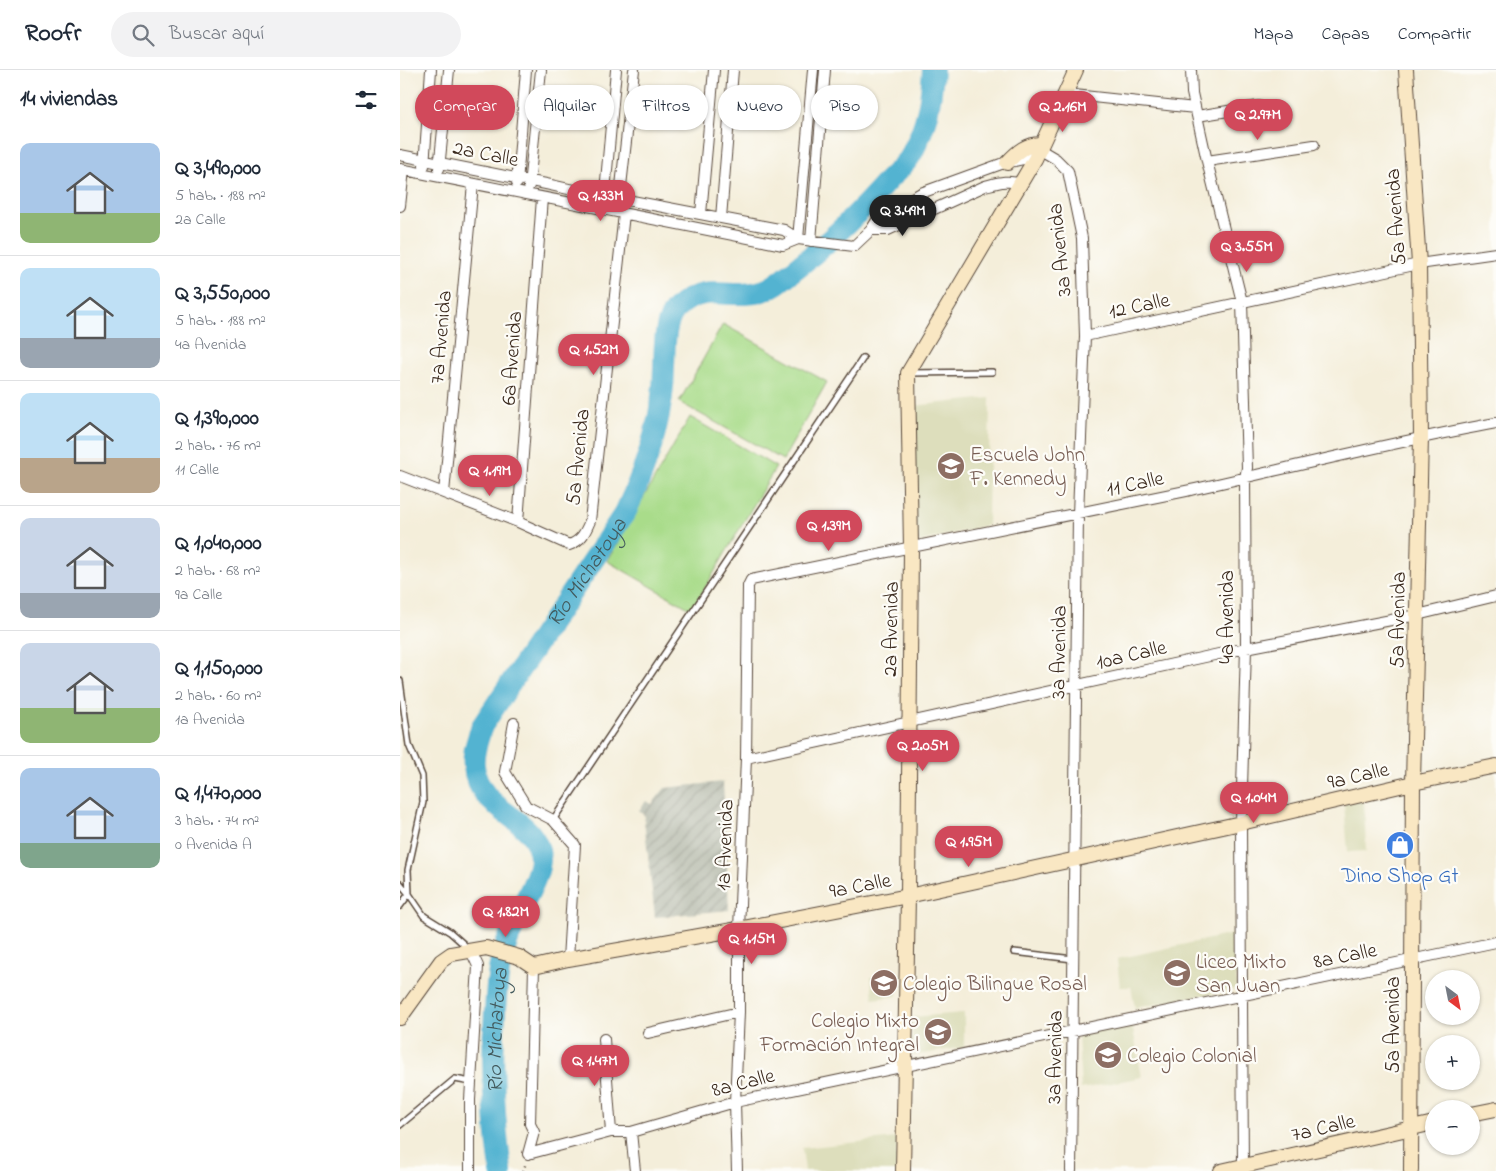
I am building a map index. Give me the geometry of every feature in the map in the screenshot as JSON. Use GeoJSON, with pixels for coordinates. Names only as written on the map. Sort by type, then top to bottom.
{"type":"FeatureCollection","features":[{"type":"Feature","properties":{"kind":"main road"},"geometry":{"type":"LineString","coordinates":[[908,373],[1039,151],[1076,70]]}},
{"type":"Feature","properties":{"kind":"main road","name":"5a Avenida"},"geometry":{"type":"LineString","coordinates":[[1406,70],[1419,264],[1421,437],[1413,783],[1411,1171]]}},
{"type":"Feature","properties":{"kind":"main road"},"geometry":{"type":"LineString","coordinates":[[1007,163],[1019,150],[1035,143],[1039,151]]}},
{"type":"Feature","properties":{"kind":"main road","name":"2a Avenida"},"geometry":{"type":"LineString","coordinates":[[903,1171],[911,548],[908,373]]}},
{"type":"Feature","properties":{"kind":"main road","name":"9a Calle"},"geometry":{"type":"LineString","coordinates":[[534,967],[908,896],[1496,766]]}},
{"type":"Feature","properties":{"kind":"main road"},"geometry":{"type":"LineString","coordinates":[[400,1018],[440,961],[451,954],[486,948],[519,957],[534,967]]}},
{"type":"Feature","properties":{"kind":"main road"},"geometry":{"type":"LineString","coordinates":[[1480,1112],[1496,1109]]}},
{"type":"Feature","properties":{"kind":"main road","name":"7a Calle"},"geometry":{"type":"LineString","coordinates":[[1221,1171],[1243,1168],[1425,1124]]}},
{"type":"Feature","properties":{"kind":"street"},"geometry":{"type":"LineString","coordinates":[[423,174],[431,70]]}},
{"type":"Feature","properties":{"kind":"street"},"geometry":{"type":"LineString","coordinates":[[436,177],[441,163],[449,70]]}},
{"type":"Feature","properties":{"kind":"street"},"geometry":{"type":"LineString","coordinates":[[514,192],[518,178],[526,70]]}},
{"type":"Feature","properties":{"kind":"street"},"geometry":{"type":"LineString","coordinates":[[526,194],[530,181],[541,70]]}},
{"type":"Feature","properties":{"kind":"street"},"geometry":{"type":"LineString","coordinates":[[602,210],[605,197],[616,70]]}},
{"type":"Feature","properties":{"kind":"street","name":"5a Avenida"},"geometry":{"type":"LineString","coordinates":[[518,522],[569,545],[578,542],[590,521],[634,70]]}},
{"type":"Feature","properties":{"kind":"street"},"geometry":{"type":"LineString","coordinates":[[701,214],[714,70]]}},
{"type":"Feature","properties":{"kind":"street"},"geometry":{"type":"LineString","coordinates":[[721,218],[733,70]]}},
{"type":"Feature","properties":{"kind":"street"},"geometry":{"type":"LineString","coordinates":[[798,239],[813,70]]}},
{"type":"Feature","properties":{"kind":"street"},"geometry":{"type":"LineString","coordinates":[[815,242],[824,70]]}},
{"type":"Feature","properties":{"kind":"street","name":"4a Avenida"},"geometry":{"type":"LineString","coordinates":[[1191,70],[1192,93],[1206,161],[1242,302],[1247,468],[1245,478],[1246,648],[1241,823],[1243,1168]]}},
{"type":"Feature","properties":{"kind":"street"},"geometry":{"type":"LineString","coordinates":[[1065,94],[1196,112],[1259,106]]}},
{"type":"Feature","properties":{"kind":"street"},"geometry":{"type":"LineString","coordinates":[[1206,161],[1314,145]]}},
{"type":"Feature","properties":{"kind":"street","name":"3a Avenida"},"geometry":{"type":"LineString","coordinates":[[1039,151],[1056,158],[1068,171],[1082,238],[1085,336],[1078,514],[1071,1171]]}},
{"type":"Feature","properties":{"kind":"street","name":"2a Calle"},"geometry":{"type":"LineString","coordinates":[[400,155],[605,197],[784,230],[798,239],[854,246],[871,230],[879,217],[921,193],[1007,163]]}},
{"type":"Feature","properties":{"kind":"street"},"geometry":{"type":"LineString","coordinates":[[400,206],[402,170]]}},
{"type":"Feature","properties":{"kind":"street","name":"2a Calle"},"geometry":{"type":"LineString","coordinates":[[402,170],[783,245],[798,239]]}},
{"type":"Feature","properties":{"kind":"street"},"geometry":{"type":"LineString","coordinates":[[960,179],[966,194]]}},
{"type":"Feature","properties":{"kind":"street"},"geometry":{"type":"LineString","coordinates":[[871,230],[888,230],[985,186],[1015,181],[1020,184]]}},
{"type":"Feature","properties":{"kind":"street","name":"7a Avenida"},"geometry":{"type":"LineString","coordinates":[[444,493],[473,184]]}},
{"type":"Feature","properties":{"kind":"street","name":"6a Avenida"},"geometry":{"type":"LineString","coordinates":[[518,522],[542,198]]}},
{"type":"Feature","properties":{"kind":"street","name":"12 Calle"},"geometry":{"type":"LineString","coordinates":[[1085,336],[1419,264],[1496,253]]}},
{"type":"Feature","properties":{"kind":"street","name":"11 Calle"},"geometry":{"type":"LineString","coordinates":[[751,580],[1078,514],[1421,437],[1496,423]]}},
{"type":"Feature","properties":{"kind":"street"},"geometry":{"type":"LineString","coordinates":[[400,476],[518,522]]}},
{"type":"Feature","properties":{"kind":"street","name":"1a Avenida"},"geometry":{"type":"LineString","coordinates":[[737,1171],[735,1102],[739,1012],[739,929],[746,758],[748,586],[751,580]]}},
{"type":"Feature","properties":{"kind":"street","name":"10a Calle"},"geometry":{"type":"LineString","coordinates":[[746,758],[1246,648],[1417,615],[1496,596]]}},
{"type":"Feature","properties":{"kind":"street"},"geometry":{"type":"LineString","coordinates":[[514,723],[505,772],[526,806],[554,820],[575,845],[568,960]]}},
{"type":"Feature","properties":{"kind":"street","name":"8a Calle"},"geometry":{"type":"LineString","coordinates":[[534,967],[530,1124],[534,1132],[528,1154],[611,1132],[630,1132],[735,1102],[1496,942]]}},
{"type":"Feature","properties":{"kind":"street"},"geometry":{"type":"LineString","coordinates":[[470,950],[478,966],[470,1171]]}},
{"type":"Feature","properties":{"kind":"street"},"geometry":{"type":"LineString","coordinates":[[648,1033],[739,1012]]}},
{"type":"Feature","properties":{"kind":"street"},"geometry":{"type":"LineString","coordinates":[[604,1039],[611,1132]]}},
{"type":"Feature","properties":{"kind":"street"},"geometry":{"type":"LineString","coordinates":[[630,1132],[635,1171]]}},
{"type":"Feature","properties":{"kind":"lane"},"geometry":{"type":"LineString","coordinates":[[554,820],[863,358]]}},
{"type":"Feature","properties":{"kind":"lane"},"geometry":{"type":"LineString","coordinates":[[908,373],[992,372]]}},
{"type":"Feature","properties":{"kind":"lane"},"geometry":{"type":"LineString","coordinates":[[400,681],[410,745],[422,776],[423,802],[408,870],[409,894],[400,906]]}},
{"type":"Feature","properties":{"kind":"lane"},"geometry":{"type":"LineString","coordinates":[[400,883],[424,916],[450,932],[470,950]]}},
{"type":"Feature","properties":{"kind":"lane"},"geometry":{"type":"LineString","coordinates":[[1014,952],[1074,960]]}},
{"type":"Feature","properties":{"kind":"lane"},"geometry":{"type":"LineString","coordinates":[[400,1125],[455,1079],[472,1082]]}},
{"type":"Feature","properties":{"kind":"shaded area","name":"Escuela John F. Kennedy"},"geometry":{"type":"Polygon","coordinates":[[[990,398],[988,525],[914,543],[913,406],[990,398]]]}},
{"type":"Feature","properties":{"kind":"shaded area"},"geometry":{"type":"Polygon","coordinates":[[[723,782],[729,910],[655,917],[645,816],[639,811],[646,801],[652,804],[665,788],[723,782]]]}},
{"type":"Feature","properties":{"kind":"shaded area"},"geometry":{"type":"Polygon","coordinates":[[[1364,800],[1366,851],[1348,852],[1344,803],[1364,800]]]}},
{"type":"Feature","properties":{"kind":"shaded area","name":"Liceo Mixto San Juan"},"geometry":{"type":"Polygon","coordinates":[[[1237,933],[1236,989],[1135,1008],[1131,987],[1120,987],[1117,959],[1237,933]]]}},
{"type":"Feature","properties":{"kind":"shaded area","name":"Colegio Bilingue Rosal"},"geometry":{"type":"Polygon","coordinates":[[[896,975],[897,996],[873,999],[871,977],[896,975]]]}},
{"type":"Feature","properties":{"kind":"shaded area","name":"Colegio Mixto Formación Integral"},"geometry":{"type":"Polygon","coordinates":[[[964,1013],[964,1047],[912,1056],[912,1017],[964,1013]]]}},
{"type":"Feature","properties":{"kind":"shaded area","name":"Colegio Colonial"},"geometry":{"type":"Polygon","coordinates":[[[1132,1024],[1142,1077],[1081,1089],[1078,1033],[1132,1024]]]}},
{"type":"Feature","properties":{"kind":"shaded area"},"geometry":{"type":"Polygon","coordinates":[[[897,1138],[896,1171],[805,1171],[802,1148],[897,1138]]]}},
{"type":"Feature","properties":{"kind":"green space"},"geometry":{"type":"Polygon","coordinates":[[[723,324],[827,382],[783,460],[679,402],[723,324]]]}},
{"type":"Feature","properties":{"kind":"green space"},"geometry":{"type":"Polygon","coordinates":[[[690,417],[776,467],[692,610],[607,561],[690,417]]]}},
{"type":"Feature","properties":{"kind":"waterway","name":"Río Michatoya"},"geometry":{"type":"LineString","coordinates":[[501,1171],[493,1072],[498,979],[506,945],[534,881],[540,858],[537,844],[529,833],[496,805],[486,795],[478,782],[474,766],[474,756],[482,726],[626,511],[641,477],[658,422],[667,329],[676,309],[686,301],[697,296],[718,293],[751,293],[767,289],[807,260],[844,227],[910,157],[927,113],[933,70]]}},
{"type":"Feature","properties":{"kind":"place","name":"Escuela John F. Kennedy"},"geometry":{"type":"Point","coordinates":[951,466]}},
{"type":"Feature","properties":{"kind":"place","name":"Dino Shop Gt"},"geometry":{"type":"Point","coordinates":[1400,845]}},
{"type":"Feature","properties":{"kind":"place","name":"Liceo Mixto San Juan"},"geometry":{"type":"Point","coordinates":[1177,973]}},
{"type":"Feature","properties":{"kind":"place","name":"Colegio Bilingue Rosal"},"geometry":{"type":"Point","coordinates":[884,983]}},
{"type":"Feature","properties":{"kind":"place","name":"Colegio Mixto Formación Integral"},"geometry":{"type":"Point","coordinates":[938,1032]}},
{"type":"Feature","properties":{"kind":"place","name":"Colegio Colonial"},"geometry":{"type":"Point","coordinates":[1108,1055]}}]}
